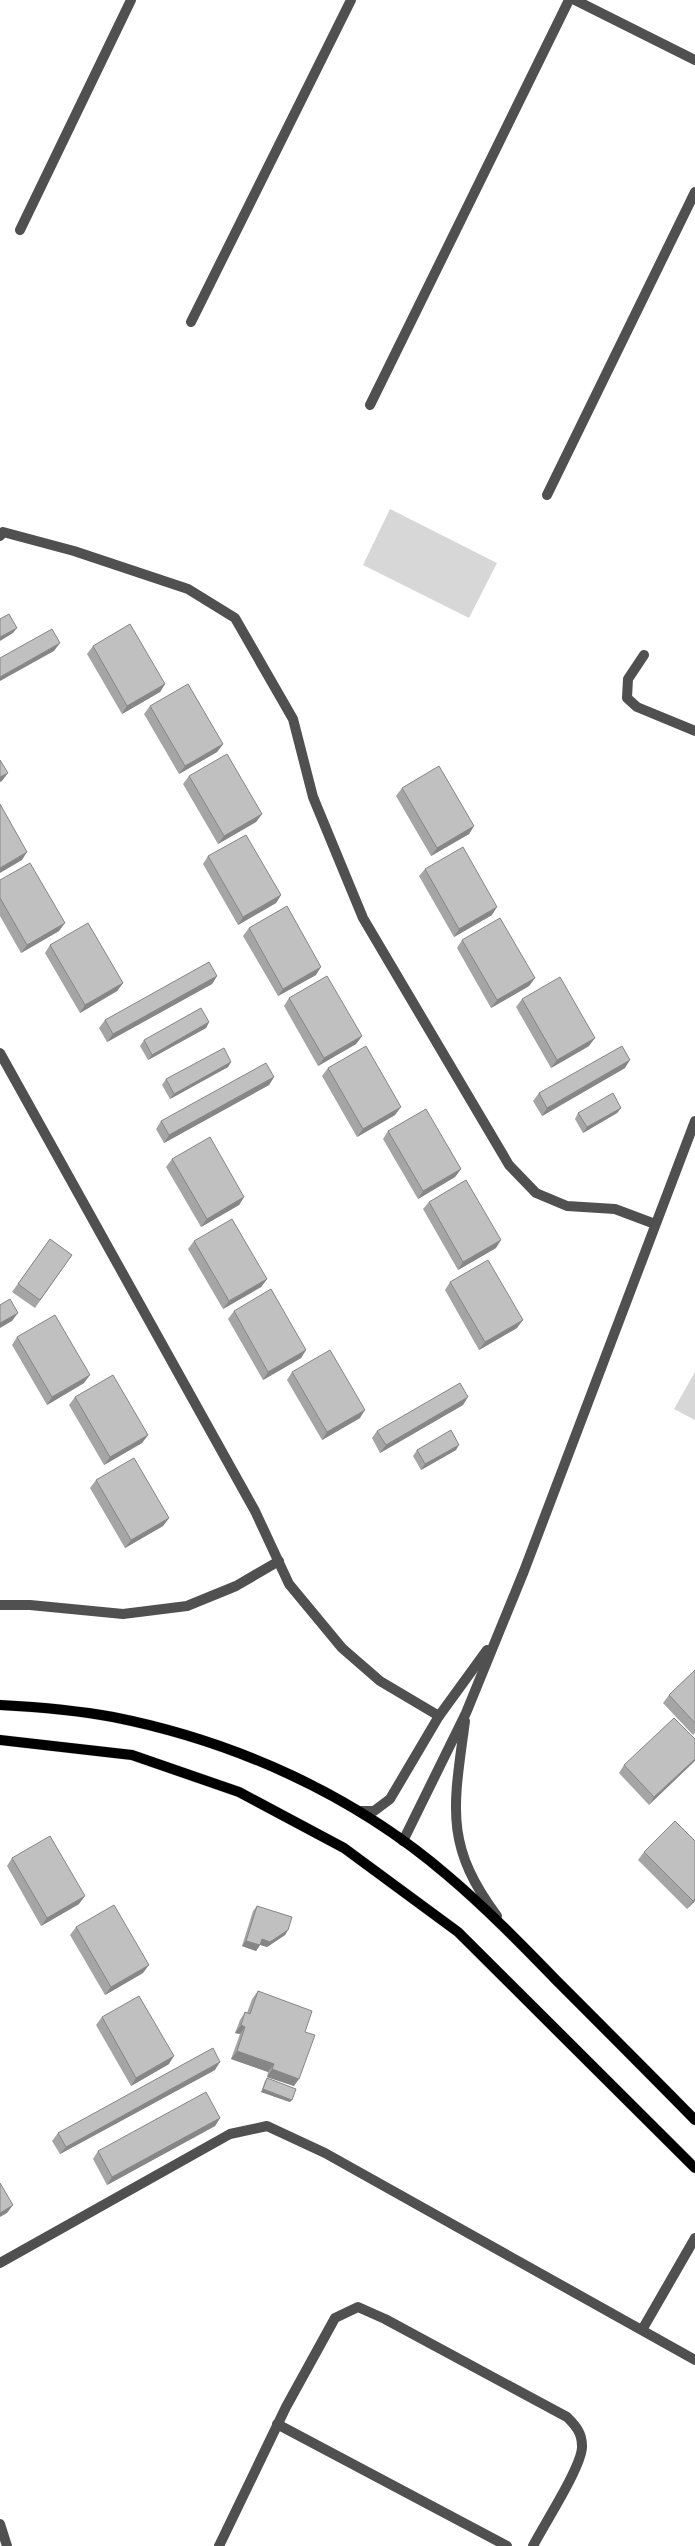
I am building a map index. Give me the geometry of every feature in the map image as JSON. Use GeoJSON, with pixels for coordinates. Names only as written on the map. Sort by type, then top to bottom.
{"type":"FeatureCollection","features":[{"type":"Feature","properties":{"kind":"main road"},"geometry":{"type":"LineString","coordinates":[[0,1705],[66,1710],[112,1717],[167,1730],[266,1764],[359,1811],[403,1841],[447,1874],[508,1931],[695,2120]]}},
{"type":"Feature","properties":{"kind":"main road"},"geometry":{"type":"LineString","coordinates":[[0,1740],[132,1755],[239,1792],[344,1848],[458,1932],[695,2168]]}},
{"type":"Feature","properties":{"kind":"street"},"geometry":{"type":"LineString","coordinates":[[20,230],[131,0]]}},
{"type":"Feature","properties":{"kind":"street"},"geometry":{"type":"LineString","coordinates":[[191,322],[351,0]]}},
{"type":"Feature","properties":{"kind":"street"},"geometry":{"type":"LineString","coordinates":[[370,405],[570,0]]}},
{"type":"Feature","properties":{"kind":"street"},"geometry":{"type":"LineString","coordinates":[[575,0],[695,60]]}},
{"type":"Feature","properties":{"kind":"street"},"geometry":{"type":"LineString","coordinates":[[547,496],[695,192]]}},
{"type":"Feature","properties":{"kind":"street"},"geometry":{"type":"LineString","coordinates":[[0,536],[3,532],[74,550],[181,587],[235,618],[293,719],[313,797],[364,918],[508,1165],[536,1193],[567,1206],[615,1209],[656,1224]]}},
{"type":"Feature","properties":{"kind":"street"},"geometry":{"type":"LineString","coordinates":[[644,655],[628,679],[627,698],[637,707],[695,731]]}},
{"type":"Feature","properties":{"kind":"street"},"geometry":{"type":"LineString","coordinates":[[0,1053],[255,1511],[289,1584],[342,1648],[380,1681],[439,1716]]}},
{"type":"Feature","properties":{"kind":"street"},"geometry":{"type":"LineString","coordinates":[[403,1841],[466,1713],[524,1571],[656,1224],[691,1149],[695,1121]]}},
{"type":"Feature","properties":{"kind":"street"},"geometry":{"type":"LineString","coordinates":[[0,1605],[30,1605],[123,1614],[187,1606],[236,1586],[279,1561]]}},
{"type":"Feature","properties":{"kind":"street"},"geometry":{"type":"LineString","coordinates":[[359,1811],[374,1811],[390,1799],[439,1716],[496,1637]]}},
{"type":"Feature","properties":{"kind":"street"},"geometry":{"type":"LineString","coordinates":[[466,1713],[455,1800],[460,1849],[468,1872],[482,1897],[508,1931]]}},
{"type":"Feature","properties":{"kind":"street"},"geometry":{"type":"LineString","coordinates":[[0,2263],[230,2134],[267,2126],[325,2153],[695,2360]]}},
{"type":"Feature","properties":{"kind":"street"},"geometry":{"type":"LineString","coordinates":[[642,2330],[695,2238]]}},
{"type":"Feature","properties":{"kind":"street"},"geometry":{"type":"LineString","coordinates":[[222,2545],[278,2424],[335,2318],[358,2307],[385,2319],[567,2417],[579,2430],[582,2448],[576,2467],[533,2546]]}},
{"type":"Feature","properties":{"kind":"street"},"geometry":{"type":"LineString","coordinates":[[278,2424],[508,2546]]}},
{"type":"Feature","properties":{"kind":"street"},"geometry":{"type":"LineString","coordinates":[[0,2524],[7,2546]]}},
{"type":"Feature","properties":{"kind":"shaded area"},"geometry":{"type":"Polygon","coordinates":[[[390,509],[497,563],[469,618],[363,565],[390,509]]]}},
{"type":"Feature","properties":{"kind":"shaded area"},"geometry":{"type":"Polygon","coordinates":[[[695,1372],[695,1420],[674,1409],[695,1372]]]}},
{"type":"Feature","properties":{"kind":"building"},"geometry":{"type":"Polygon","coordinates":[[[9,614],[17,628],[0,637],[0,619],[9,614]]]}},
{"type":"Feature","properties":{"kind":"building"},"geometry":{"type":"Polygon","coordinates":[[[130,624],[165,684],[127,706],[93,646],[130,624]]]}},
{"type":"Feature","properties":{"kind":"building"},"geometry":{"type":"Polygon","coordinates":[[[52,629],[60,643],[0,677],[0,658],[52,629]]]}},
{"type":"Feature","properties":{"kind":"building"},"geometry":{"type":"Polygon","coordinates":[[[188,684],[223,744],[185,766],[150,706],[188,684]]]}},
{"type":"Feature","properties":{"kind":"building"},"geometry":{"type":"Polygon","coordinates":[[[227,754],[262,814],[224,836],[189,776],[227,754]]]}},
{"type":"Feature","properties":{"kind":"building"},"geometry":{"type":"Polygon","coordinates":[[[0,760],[8,773],[0,777],[0,760]]]}},
{"type":"Feature","properties":{"kind":"building"},"geometry":{"type":"Polygon","coordinates":[[[439,766],[474,826],[437,848],[402,788],[439,766]]]}},
{"type":"Feature","properties":{"kind":"building"},"geometry":{"type":"Polygon","coordinates":[[[0,804],[27,852],[0,868],[0,804]]]}},
{"type":"Feature","properties":{"kind":"building"},"geometry":{"type":"Polygon","coordinates":[[[246,835],[281,895],[243,917],[208,856],[246,835]]]}},
{"type":"Feature","properties":{"kind":"building"},"geometry":{"type":"Polygon","coordinates":[[[463,847],[497,907],[459,929],[425,869],[463,847]]]}},
{"type":"Feature","properties":{"kind":"building"},"geometry":{"type":"Polygon","coordinates":[[[30,863],[65,923],[27,945],[0,898],[0,880],[30,863]]]}},
{"type":"Feature","properties":{"kind":"building"},"geometry":{"type":"Polygon","coordinates":[[[287,906],[321,967],[283,989],[249,928],[287,906]]]}},
{"type":"Feature","properties":{"kind":"building"},"geometry":{"type":"Polygon","coordinates":[[[500,918],[535,978],[497,1000],[462,940],[500,918]]]}},
{"type":"Feature","properties":{"kind":"building"},"geometry":{"type":"Polygon","coordinates":[[[88,923],[123,983],[85,1005],[50,945],[88,923]]]}},
{"type":"Feature","properties":{"kind":"building"},"geometry":{"type":"Polygon","coordinates":[[[209,962],[217,976],[113,1034],[105,1020],[209,962]]]}},
{"type":"Feature","properties":{"kind":"building"},"geometry":{"type":"Polygon","coordinates":[[[327,976],[362,1036],[324,1058],[289,998],[327,976]]]}},
{"type":"Feature","properties":{"kind":"building"},"geometry":{"type":"Polygon","coordinates":[[[560,977],[595,1038],[557,1060],[522,999],[560,977]]]}},
{"type":"Feature","properties":{"kind":"building"},"geometry":{"type":"Polygon","coordinates":[[[201,1008],[209,1022],[152,1055],[144,1040],[201,1008]]]}},
{"type":"Feature","properties":{"kind":"building"},"geometry":{"type":"Polygon","coordinates":[[[366,1046],[401,1107],[363,1129],[328,1068],[366,1046]]]}},
{"type":"Feature","properties":{"kind":"building"},"geometry":{"type":"Polygon","coordinates":[[[622,1046],[630,1060],[547,1108],[539,1093],[622,1046]]]}},
{"type":"Feature","properties":{"kind":"building"},"geometry":{"type":"Polygon","coordinates":[[[224,1048],[231,1062],[174,1094],[166,1079],[224,1048]]]}},
{"type":"Feature","properties":{"kind":"building"},"geometry":{"type":"Polygon","coordinates":[[[266,1063],[274,1077],[169,1135],[161,1121],[266,1063]]]}},
{"type":"Feature","properties":{"kind":"building"},"geometry":{"type":"Polygon","coordinates":[[[613,1093],[621,1108],[587,1127],[578,1113],[613,1093]]]}},
{"type":"Feature","properties":{"kind":"building"},"geometry":{"type":"Polygon","coordinates":[[[426,1109],[461,1169],[423,1191],[388,1131],[426,1109]]]}},
{"type":"Feature","properties":{"kind":"building"},"geometry":{"type":"Polygon","coordinates":[[[210,1137],[244,1197],[207,1219],[172,1159],[210,1137]]]}},
{"type":"Feature","properties":{"kind":"building"},"geometry":{"type":"Polygon","coordinates":[[[466,1180],[501,1240],[463,1262],[429,1202],[466,1180]]]}},
{"type":"Feature","properties":{"kind":"building"},"geometry":{"type":"Polygon","coordinates":[[[232,1219],[267,1279],[229,1301],[194,1241],[232,1219]]]}},
{"type":"Feature","properties":{"kind":"building"},"geometry":{"type":"Polygon","coordinates":[[[50,1239],[72,1255],[40,1300],[18,1284],[50,1239]]]}},
{"type":"Feature","properties":{"kind":"building"},"geometry":{"type":"Polygon","coordinates":[[[488,1260],[523,1320],[485,1342],[450,1282],[488,1260]]]}},
{"type":"Feature","properties":{"kind":"building"},"geometry":{"type":"Polygon","coordinates":[[[271,1289],[306,1350],[268,1372],[234,1311],[271,1289]]]}},
{"type":"Feature","properties":{"kind":"building"},"geometry":{"type":"Polygon","coordinates":[[[10,1299],[18,1313],[0,1323],[0,1305],[10,1299]]]}},
{"type":"Feature","properties":{"kind":"building"},"geometry":{"type":"Polygon","coordinates":[[[55,1315],[90,1375],[52,1397],[17,1337],[55,1315]]]}},
{"type":"Feature","properties":{"kind":"building"},"geometry":{"type":"Polygon","coordinates":[[[330,1350],[365,1410],[327,1432],[292,1372],[330,1350]]]}},
{"type":"Feature","properties":{"kind":"building"},"geometry":{"type":"Polygon","coordinates":[[[113,1375],[148,1435],[110,1457],[75,1397],[113,1375]]]}},
{"type":"Feature","properties":{"kind":"building"},"geometry":{"type":"Polygon","coordinates":[[[460,1383],[468,1397],[386,1445],[377,1431],[460,1383]]]}},
{"type":"Feature","properties":{"kind":"building"},"geometry":{"type":"Polygon","coordinates":[[[451,1430],[459,1445],[425,1464],[417,1450],[451,1430]]]}},
{"type":"Feature","properties":{"kind":"building"},"geometry":{"type":"Polygon","coordinates":[[[134,1458],[169,1518],[131,1540],[96,1480],[134,1458]]]}},
{"type":"Feature","properties":{"kind":"building"},"geometry":{"type":"Polygon","coordinates":[[[695,1670],[695,1723],[669,1695],[695,1670]]]}},
{"type":"Feature","properties":{"kind":"building"},"geometry":{"type":"Polygon","coordinates":[[[674,1718],[695,1739],[695,1759],[654,1797],[624,1765],[674,1718]]]}},
{"type":"Feature","properties":{"kind":"building"},"geometry":{"type":"Polygon","coordinates":[[[675,1821],[695,1841],[695,1899],[693,1901],[644,1852],[675,1821]]]}},
{"type":"Feature","properties":{"kind":"building"},"geometry":{"type":"Polygon","coordinates":[[[50,1836],[85,1896],[47,1918],[12,1858],[50,1836]]]}},
{"type":"Feature","properties":{"kind":"building"},"geometry":{"type":"Polygon","coordinates":[[[114,1905],[149,1965],[111,1987],[76,1927],[114,1905]]]}},
{"type":"Feature","properties":{"kind":"building"},"geometry":{"type":"Polygon","coordinates":[[[257,1906],[292,1917],[288,1930],[270,1942],[262,1939],[260,1945],[246,1941],[257,1906]]]}},
{"type":"Feature","properties":{"kind":"building"},"geometry":{"type":"Polygon","coordinates":[[[258,1991],[312,2011],[305,2032],[315,2035],[299,2079],[272,2069],[274,2064],[237,2051],[245,2027],[241,2025],[245,2012],[250,2014],[258,1991]]]}},
{"type":"Feature","properties":{"kind":"building"},"geometry":{"type":"Polygon","coordinates":[[[139,1996],[174,2056],[136,2078],[102,2017],[139,1996]]]}},
{"type":"Feature","properties":{"kind":"building"},"geometry":{"type":"Polygon","coordinates":[[[213,2048],[220,2062],[66,2147],[58,2133],[213,2048]]]}},
{"type":"Feature","properties":{"kind":"building"},"geometry":{"type":"Polygon","coordinates":[[[267,2078],[296,2089],[292,2100],[263,2089],[267,2078]]]}},
{"type":"Feature","properties":{"kind":"building"},"geometry":{"type":"Polygon","coordinates":[[[206,2092],[220,2118],[112,2177],[98,2151],[206,2092]]]}},
{"type":"Feature","properties":{"kind":"building"},"geometry":{"type":"Polygon","coordinates":[[[0,2183],[13,2205],[0,2213],[0,2183]]]}}]}
